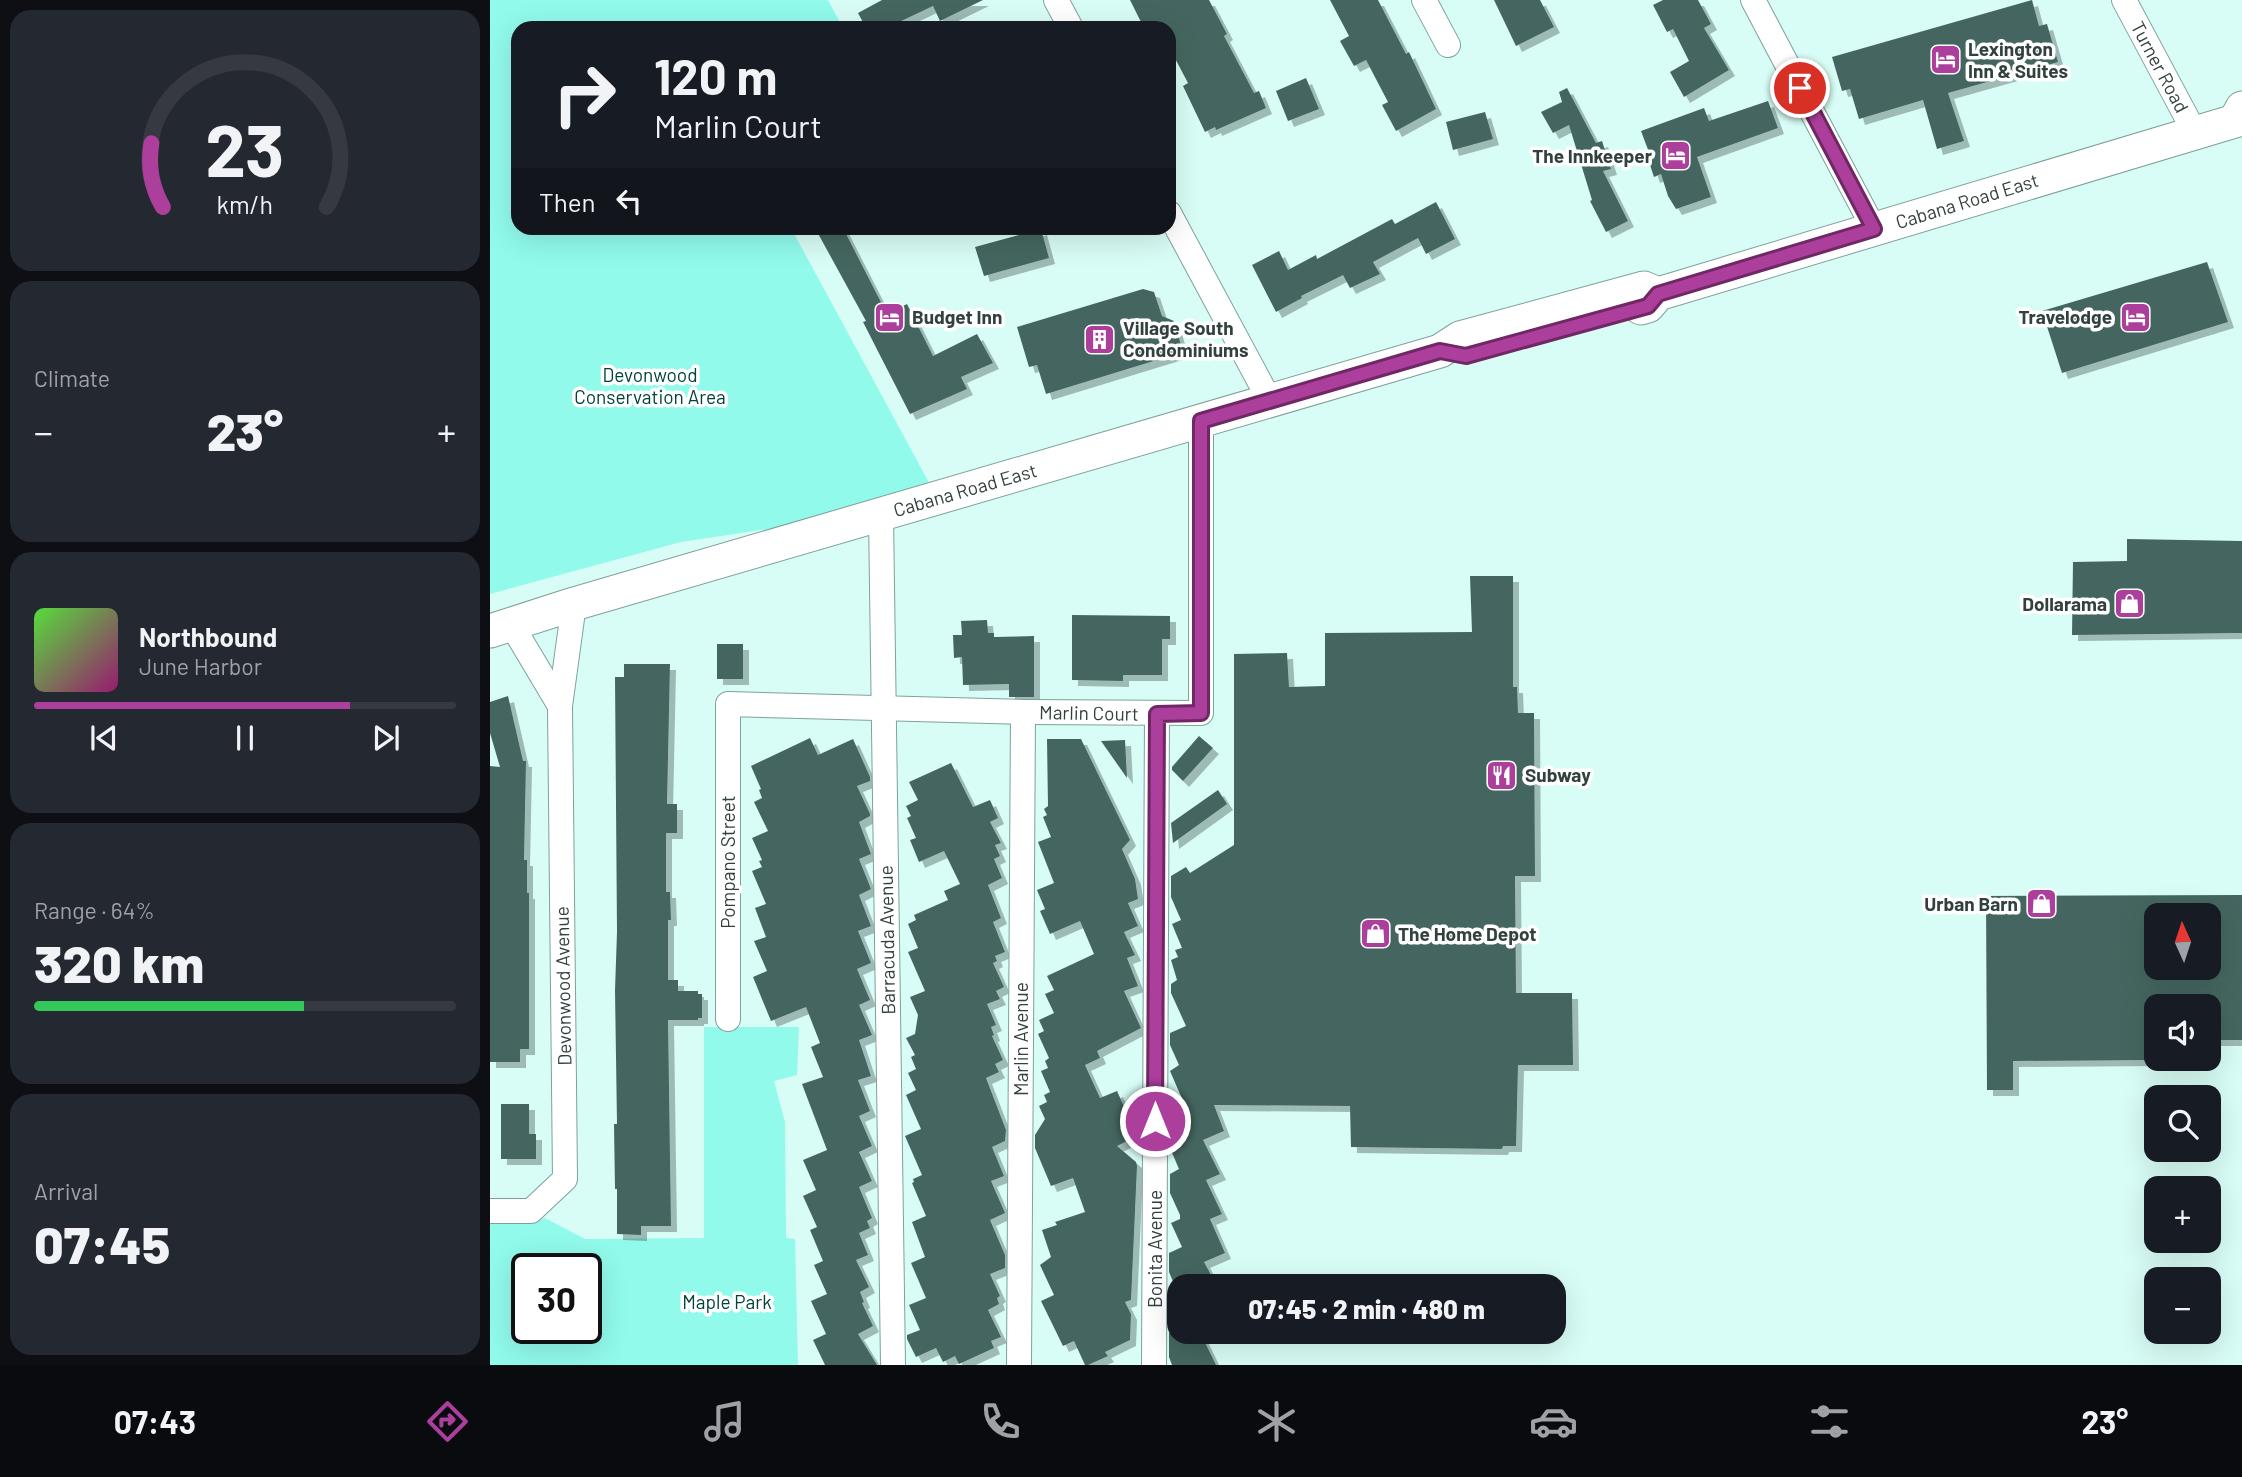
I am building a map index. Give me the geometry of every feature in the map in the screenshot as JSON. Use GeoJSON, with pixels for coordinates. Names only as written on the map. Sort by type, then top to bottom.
{"type":"FeatureCollection","features":[{"type":"Feature","properties":{"kind":"main road","name":"Cabana Road East"},"geometry":{"type":"LineString","coordinates":[[497,624],[574,604],[1440,351],[1466,356],[1648,306],[1658,294],[2240,118]]}},
{"type":"Feature","properties":{"kind":"street"},"geometry":{"type":"LineString","coordinates":[[1056,0],[1067,21]]}},
{"type":"Feature","properties":{"kind":"street"},"geometry":{"type":"LineString","coordinates":[[1424,0],[1448,46]]}},
{"type":"Feature","properties":{"kind":"street"},"geometry":{"type":"LineString","coordinates":[[1753,0],[1874,229]]}},
{"type":"Feature","properties":{"kind":"street","name":"Turner Road"},"geometry":{"type":"LineString","coordinates":[[2124,0],[2195,133]]}},
{"type":"Feature","properties":{"kind":"street"},"geometry":{"type":"LineString","coordinates":[[1176,225],[1270,401]]}},
{"type":"Feature","properties":{"kind":"street","name":"Marlin Court"},"geometry":{"type":"LineString","coordinates":[[727,704],[1023,712],[1201,713],[1201,421]]}},
{"type":"Feature","properties":{"kind":"street","name":"Barracuda Avenue"},"geometry":{"type":"LineString","coordinates":[[881,515],[893,1365]]}},
{"type":"Feature","properties":{"kind":"street","name":"Devonwood Avenue"},"geometry":{"type":"LineString","coordinates":[[490,1211],[531,1210],[565,1179],[560,706],[574,604]]}},
{"type":"Feature","properties":{"kind":"street"},"geometry":{"type":"LineString","coordinates":[[497,624],[560,706]]}},
{"type":"Feature","properties":{"kind":"street","name":"Pompano Street"},"geometry":{"type":"LineString","coordinates":[[727,704],[728,1019]]}},
{"type":"Feature","properties":{"kind":"street","name":"Marlin Avenue"},"geometry":{"type":"LineString","coordinates":[[1019,1365],[1023,712]]}},
{"type":"Feature","properties":{"kind":"street","name":"Bonita Avenue"},"geometry":{"type":"LineString","coordinates":[[1154,1365],[1157,714]]}},
{"type":"Feature","properties":{"kind":"green space","name":"Devonwood Conservation Area"},"geometry":{"type":"Polygon","coordinates":[[[490,0],[828,0],[839,21],[511,21],[511,235],[795,235],[933,490],[808,523],[681,542],[490,594],[490,0]]]}},
{"type":"Feature","properties":{"kind":"green space","name":"Maple Park"},"geometry":{"type":"Polygon","coordinates":[[[704,1027],[799,1027],[797,1075],[774,1081],[785,1122],[786,1238],[795,1239],[798,1365],[490,1365],[490,1224],[535,1222],[545,1218],[585,1239],[704,1238],[704,1027]]]}},
{"type":"Feature","properties":{"kind":"building"},"geometry":{"type":"Polygon","coordinates":[[[882,0],[983,0],[940,21],[933,6],[901,21],[862,21],[858,13],[882,0]]]}},
{"type":"Feature","properties":{"kind":"building"},"geometry":{"type":"Polygon","coordinates":[[[1130,0],[1209,0],[1227,34],[1224,36],[1254,93],[1259,91],[1266,108],[1216,130],[1215,127],[1205,132],[1183,86],[1188,83],[1176,60],[1176,21],[1140,21],[1130,0]]]}},
{"type":"Feature","properties":{"kind":"building"},"geometry":{"type":"Polygon","coordinates":[[[1330,0],[1378,0],[1406,54],[1409,52],[1436,109],[1396,131],[1382,105],[1388,102],[1366,60],[1354,66],[1340,41],[1349,36],[1330,0]]]}},
{"type":"Feature","properties":{"kind":"building"},"geometry":{"type":"Polygon","coordinates":[[[1494,0],[1540,0],[1554,27],[1516,46],[1494,0]]]}},
{"type":"Feature","properties":{"kind":"building"},"geometry":{"type":"Polygon","coordinates":[[[1663,0],[1698,0],[1711,24],[1704,28],[1729,70],[1684,97],[1670,72],[1689,61],[1673,29],[1667,32],[1653,5],[1663,0]]]}},
{"type":"Feature","properties":{"kind":"building","name":"Lexington Inn & Suites"},"geometry":{"type":"Polygon","coordinates":[[[2032,0],[2039,26],[2047,24],[2058,62],[1948,93],[1964,141],[1937,149],[1923,100],[1859,119],[1850,89],[1842,91],[1832,57],[2032,0]]]}},
{"type":"Feature","properties":{"kind":"building"},"geometry":{"type":"Polygon","coordinates":[[[1306,78],[1319,109],[1288,121],[1276,91],[1306,78]]]}},
{"type":"Feature","properties":{"kind":"building"},"geometry":{"type":"Polygon","coordinates":[[[1567,88],[1596,143],[1602,141],[1611,169],[1603,171],[1628,221],[1606,232],[1590,201],[1592,200],[1569,125],[1553,133],[1541,112],[1562,102],[1559,92],[1567,88]]]}},
{"type":"Feature","properties":{"kind":"building","name":"The Innkeeper"},"geometry":{"type":"Polygon","coordinates":[[[1768,101],[1778,128],[1697,157],[1711,197],[1676,209],[1668,196],[1661,174],[1654,177],[1647,156],[1650,155],[1641,131],[1704,108],[1709,121],[1768,101]]]}},
{"type":"Feature","properties":{"kind":"building"},"geometry":{"type":"Polygon","coordinates":[[[1485,112],[1493,139],[1453,150],[1446,122],[1485,112]]]}},
{"type":"Feature","properties":{"kind":"building"},"geometry":{"type":"Polygon","coordinates":[[[1436,202],[1455,239],[1426,254],[1418,238],[1373,262],[1380,274],[1350,288],[1343,275],[1276,312],[1252,265],[1279,251],[1288,270],[1316,255],[1317,259],[1392,219],[1395,224],[1436,202]]]}},
{"type":"Feature","properties":{"kind":"building","name":"Budget Inn"},"geometry":{"type":"Polygon","coordinates":[[[819,235],[847,235],[887,314],[907,304],[933,356],[977,334],[993,363],[961,377],[967,389],[910,414],[863,322],[866,321],[819,235]]]}},
{"type":"Feature","properties":{"kind":"building"},"geometry":{"type":"Polygon","coordinates":[[[1019,235],[1043,235],[1049,258],[984,276],[975,247],[1019,235]]]}},
{"type":"Feature","properties":{"kind":"building","name":"Travelodge"},"geometry":{"type":"Polygon","coordinates":[[[2207,262],[2228,322],[2062,373],[2042,311],[2207,262]]]}},
{"type":"Feature","properties":{"kind":"building","name":"Village South Condominiums"},"geometry":{"type":"Polygon","coordinates":[[[1143,289],[1154,292],[1162,316],[1174,321],[1183,352],[1046,394],[1037,365],[1029,367],[1017,327],[1143,289]]]}},
{"type":"Feature","properties":{"kind":"building"},"geometry":{"type":"Polygon","coordinates":[[[2127,539],[2242,541],[2242,633],[2072,635],[2073,562],[2127,561],[2127,539]]]}},
{"type":"Feature","properties":{"kind":"building","name":"The Home Depot"},"geometry":{"type":"Polygon","coordinates":[[[1470,576],[1513,576],[1513,687],[1517,687],[1518,713],[1534,713],[1535,876],[1515,876],[1516,993],[1572,993],[1573,1065],[1518,1065],[1516,1146],[1503,1146],[1502,1149],[1351,1147],[1350,1106],[1214,1105],[1224,1131],[1203,1140],[1220,1174],[1206,1180],[1222,1214],[1210,1219],[1225,1253],[1204,1262],[1210,1274],[1170,1274],[1169,1253],[1182,1247],[1171,1223],[1180,1219],[1180,1215],[1170,1193],[1170,1174],[1179,1169],[1170,1148],[1170,1140],[1181,1135],[1170,1107],[1183,1101],[1170,1071],[1179,1065],[1170,1045],[1170,1033],[1186,1026],[1171,993],[1171,984],[1177,980],[1171,960],[1178,957],[1175,950],[1182,948],[1172,924],[1181,920],[1171,897],[1171,876],[1186,867],[1190,873],[1234,845],[1234,654],[1287,653],[1289,687],[1325,686],[1325,633],[1472,632],[1470,576]]]}},
{"type":"Feature","properties":{"kind":"building"},"geometry":{"type":"Polygon","coordinates":[[[1072,615],[1170,616],[1170,639],[1162,639],[1162,675],[1123,675],[1123,681],[1072,680],[1072,615]]]}},
{"type":"Feature","properties":{"kind":"building"},"geometry":{"type":"Polygon","coordinates":[[[987,620],[988,633],[994,633],[994,637],[1034,636],[1034,697],[1009,697],[1009,684],[963,685],[962,657],[954,658],[953,635],[962,635],[961,621],[987,620]]]}},
{"type":"Feature","properties":{"kind":"building"},"geometry":{"type":"Polygon","coordinates":[[[717,644],[743,644],[743,679],[717,679],[717,644]]]}},
{"type":"Feature","properties":{"kind":"building"},"geometry":{"type":"Polygon","coordinates":[[[624,664],[670,664],[667,804],[677,804],[677,833],[666,833],[666,892],[670,892],[671,920],[668,920],[668,980],[678,980],[678,991],[698,991],[698,994],[702,994],[702,1018],[668,1020],[671,1226],[641,1226],[641,1235],[617,1234],[615,1189],[615,677],[624,677],[624,664]]]}},
{"type":"Feature","properties":{"kind":"building"},"geometry":{"type":"Polygon","coordinates":[[[508,696],[523,761],[526,761],[524,860],[527,860],[529,893],[529,1049],[520,1049],[520,1062],[490,1062],[490,766],[500,767],[490,733],[490,702],[508,696]]]}},
{"type":"Feature","properties":{"kind":"building"},"geometry":{"type":"Polygon","coordinates":[[[1199,736],[1213,748],[1183,781],[1172,767],[1199,736]]]}},
{"type":"Feature","properties":{"kind":"building"},"geometry":{"type":"Polygon","coordinates":[[[810,738],[818,755],[853,739],[870,777],[870,781],[857,786],[870,814],[859,822],[871,854],[859,859],[871,889],[859,895],[871,926],[858,931],[871,963],[857,969],[870,1000],[859,1005],[872,1035],[859,1040],[871,1076],[858,1080],[870,1111],[859,1116],[872,1146],[859,1152],[872,1181],[859,1187],[872,1218],[867,1221],[870,1228],[859,1233],[868,1255],[856,1260],[869,1287],[860,1292],[873,1326],[858,1334],[877,1365],[825,1365],[813,1340],[826,1334],[811,1301],[827,1294],[814,1265],[823,1261],[810,1230],[817,1227],[803,1196],[816,1190],[803,1160],[827,1150],[802,1084],[823,1077],[811,1047],[820,1043],[806,1007],[771,1021],[753,977],[767,971],[754,941],[766,937],[755,908],[766,904],[752,871],[762,867],[759,861],[762,860],[752,838],[768,831],[754,802],[762,798],[751,766],[810,738]]]}},
{"type":"Feature","properties":{"kind":"building"},"geometry":{"type":"Polygon","coordinates":[[[1047,739],[1081,739],[1130,840],[1122,849],[1135,879],[1138,899],[1128,903],[1138,926],[1124,932],[1135,955],[1127,958],[1138,986],[1124,991],[1141,1028],[1097,1051],[1100,1058],[1085,1065],[1100,1098],[1117,1091],[1137,1136],[1117,1146],[1136,1162],[1137,1166],[1131,1300],[1125,1302],[1131,1314],[1130,1340],[1105,1352],[1108,1356],[1088,1365],[1085,1365],[1074,1341],[1063,1346],[1041,1301],[1054,1295],[1040,1265],[1051,1257],[1042,1230],[1057,1225],[1055,1222],[1085,1212],[1073,1178],[1051,1186],[1035,1148],[1035,1135],[1045,1119],[1039,1106],[1047,1102],[1044,1095],[1050,1092],[1041,1071],[1048,1068],[1045,1061],[1049,1058],[1038,1034],[1044,1031],[1039,1020],[1054,1013],[1045,994],[1054,990],[1047,976],[1094,954],[1080,921],[1050,934],[1040,911],[1045,909],[1037,890],[1054,883],[1038,842],[1051,837],[1043,817],[1047,815],[1044,809],[1048,806],[1047,739]]]}},
{"type":"Feature","properties":{"kind":"building"},"geometry":{"type":"Polygon","coordinates":[[[1125,740],[1127,778],[1101,741],[1125,740]]]}},
{"type":"Feature","properties":{"kind":"building"},"geometry":{"type":"Polygon","coordinates":[[[951,763],[973,807],[990,800],[998,818],[990,822],[1001,843],[995,845],[1000,856],[994,859],[1002,878],[988,885],[1001,918],[993,922],[1005,952],[995,956],[997,961],[993,963],[1004,987],[996,991],[1000,999],[987,1004],[996,1025],[991,1027],[992,1036],[1003,1060],[995,1064],[999,1072],[986,1078],[1006,1130],[1005,1141],[992,1147],[1004,1176],[991,1181],[1005,1213],[990,1220],[1005,1255],[1005,1268],[990,1274],[1000,1296],[997,1298],[999,1304],[988,1310],[1001,1337],[991,1341],[994,1348],[959,1364],[955,1356],[943,1362],[936,1348],[916,1357],[907,1339],[907,1335],[920,1330],[909,1305],[926,1298],[911,1263],[925,1257],[912,1222],[926,1216],[912,1183],[913,1179],[922,1175],[905,1136],[921,1129],[906,1095],[916,1090],[908,1073],[916,1069],[911,1057],[915,1055],[906,1038],[915,1034],[918,1015],[910,997],[925,991],[908,952],[918,948],[908,924],[916,920],[914,915],[948,900],[944,891],[960,884],[944,851],[919,862],[910,840],[916,838],[907,818],[911,816],[906,806],[918,800],[909,782],[951,763]]]}},
{"type":"Feature","properties":{"kind":"building"},"geometry":{"type":"Polygon","coordinates":[[[1218,790],[1227,804],[1173,843],[1171,823],[1218,790]]]}},
{"type":"Feature","properties":{"kind":"building"},"geometry":{"type":"Polygon","coordinates":[[[2242,895],[2242,1040],[2221,1040],[2221,994],[2144,994],[2144,1060],[2013,1061],[2013,1090],[1987,1090],[1986,896],[2242,895]]]}},
{"type":"Feature","properties":{"kind":"building"},"geometry":{"type":"Polygon","coordinates":[[[501,1104],[529,1104],[529,1134],[536,1134],[536,1159],[501,1159],[501,1104]]]}},
{"type":"Feature","properties":{"kind":"building"},"geometry":{"type":"Polygon","coordinates":[[[1169,1344],[1206,1344],[1216,1365],[1172,1365],[1169,1344]]]}},
{"type":"Feature","properties":{"kind":"place","name":"Lexington Inn & Suites"},"geometry":{"type":"Point","coordinates":[1945,60]}},
{"type":"Feature","properties":{"kind":"place","name":"The Innkeeper"},"geometry":{"type":"Point","coordinates":[1675,156]}},
{"type":"Feature","properties":{"kind":"place","name":"Budget Inn"},"geometry":{"type":"Point","coordinates":[889,317]}},
{"type":"Feature","properties":{"kind":"place","name":"Travelodge"},"geometry":{"type":"Point","coordinates":[2135,317]}},
{"type":"Feature","properties":{"kind":"place","name":"Village South Condominiums"},"geometry":{"type":"Point","coordinates":[1100,339]}},
{"type":"Feature","properties":{"kind":"place","name":"Dollarama"},"geometry":{"type":"Point","coordinates":[2130,604]}},
{"type":"Feature","properties":{"kind":"place","name":"Subway"},"geometry":{"type":"Point","coordinates":[1502,775]}},
{"type":"Feature","properties":{"kind":"place","name":"Urban Barn"},"geometry":{"type":"Point","coordinates":[2041,904]}},
{"type":"Feature","properties":{"kind":"place","name":"The Home Depot"},"geometry":{"type":"Point","coordinates":[1375,934]}},
{"type":"Feature","properties":{"kind":"route"},"geometry":{"type":"LineString","coordinates":[[1155,1121],[1157,714],[1201,713],[1201,421],[1440,351],[1466,356],[1648,306],[1658,294],[1874,229],[1800,88]]}}]}
